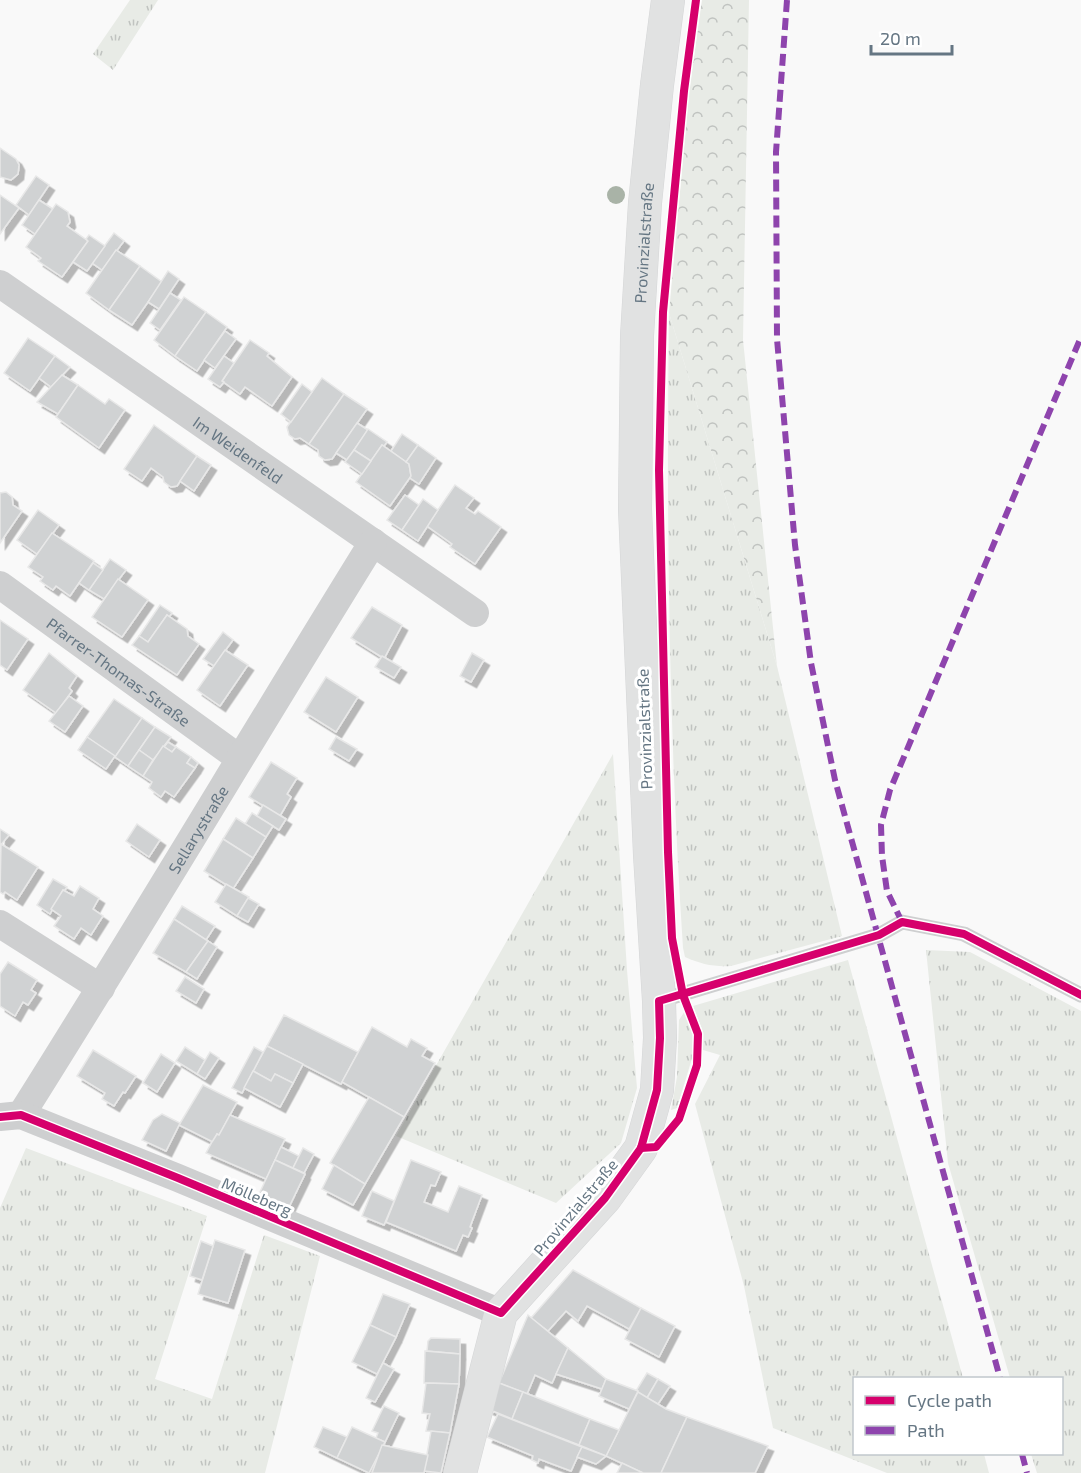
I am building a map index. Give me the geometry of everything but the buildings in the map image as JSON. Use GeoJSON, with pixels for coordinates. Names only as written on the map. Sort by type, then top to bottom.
{"type":"FeatureCollection","features":[{"type":"Feature","properties":{"kind":"main road","name":"Provinzialstraße"},"geometry":{"type":"LineString","coordinates":[[460,1473],[501,1313],[605,1198],[640,1148],[657,1090],[660,1038],[659,1001],[650,855],[635,509],[637,336],[644,214],[668,0]]}},
{"type":"Feature","properties":{"kind":"street","name":"Im Weidenfeld"},"geometry":{"type":"LineString","coordinates":[[0,284],[475,613]]}},
{"type":"Feature","properties":{"kind":"street","name":"Sellarystraße"},"geometry":{"type":"LineString","coordinates":[[11,1116],[101,988],[373,542]]}},
{"type":"Feature","properties":{"kind":"street","name":"Pfarrer-Thomas-Straße"},"geometry":{"type":"LineString","coordinates":[[0,585],[239,759]]}},
{"type":"Feature","properties":{"kind":"street"},"geometry":{"type":"LineString","coordinates":[[0,924],[101,988]]}},
{"type":"Feature","properties":{"kind":"street","name":"Mölleberg"},"geometry":{"type":"LineString","coordinates":[[11,1116],[178,1178],[501,1313]]}},
{"type":"Feature","properties":{"kind":"lane"},"geometry":{"type":"LineString","coordinates":[[659,1001],[879,935],[902,922],[964,934],[1081,995]]}},
{"type":"Feature","properties":{"kind":"green space"},"geometry":{"type":"Polygon","coordinates":[[[130,0],[158,0],[113,70],[93,54],[130,0]]]}},
{"type":"Feature","properties":{"kind":"green space"},"geometry":{"type":"Polygon","coordinates":[[[702,0],[749,0],[743,340],[777,666],[669,313],[689,92],[702,0]]]}},
{"type":"Feature","properties":{"kind":"green space"},"geometry":{"type":"Polygon","coordinates":[[[669,313],[777,666],[842,936],[731,966],[702,963],[685,957],[683,948],[674,790],[670,631],[669,313]]]}},
{"type":"Feature","properties":{"kind":"green space"},"geometry":{"type":"Polygon","coordinates":[[[613,754],[637,1088],[621,1143],[556,1203],[396,1136],[613,754]]]}},
{"type":"Feature","properties":{"kind":"green space"},"geometry":{"type":"Polygon","coordinates":[[[926,950],[970,952],[1081,1011],[1081,1473],[1037,1473],[1031,1455],[1063,1455],[1063,1377],[1010,1377],[948,1163],[926,950]]]}},
{"type":"Feature","properties":{"kind":"green space"},"geometry":{"type":"Polygon","coordinates":[[[848,960],[963,1377],[853,1377],[853,1455],[984,1455],[989,1473],[887,1473],[773,1428],[744,1286],[695,1104],[720,1055],[703,1050],[703,1032],[693,1006],[848,960]]]}},
{"type":"Feature","properties":{"kind":"green space"},"geometry":{"type":"Polygon","coordinates":[[[685,1011],[694,1034],[693,1055],[677,1108],[671,1110],[677,1077],[679,1020],[685,1011]]]}},
{"type":"Feature","properties":{"kind":"green space"},"geometry":{"type":"Polygon","coordinates":[[[26,1148],[207,1216],[155,1379],[212,1399],[264,1235],[320,1256],[265,1473],[0,1473],[0,1208],[26,1148]]]}},
{"type":"Feature","properties":{"kind":"marked path"},"geometry":{"type":"LineString","coordinates":[[787,0],[776,152],[777,339],[795,545],[811,663],[835,780],[1000,1377]]}},
{"type":"Feature","properties":{"kind":"marked path"},"geometry":{"type":"LineString","coordinates":[[902,922],[887,891],[882,856],[881,825],[890,790],[1081,337]]}},
{"type":"Feature","properties":{"kind":"marked path"},"geometry":{"type":"LineString","coordinates":[[1022,1455],[1027,1473]]}},
{"type":"Feature","properties":{"kind":"cycle path"},"geometry":{"type":"LineString","coordinates":[[641,1148],[656,1147],[679,1119],[697,1065],[698,1034],[683,995],[672,938],[659,470],[663,312],[684,91],[696,0]]}},
{"type":"Feature","properties":{"kind":"cycle path"},"geometry":{"type":"LineString","coordinates":[[0,1117],[21,1115],[501,1313],[605,1198],[641,1148],[657,1090],[660,1038],[659,1001],[879,935],[902,922],[964,934],[1081,995]]}}]}
